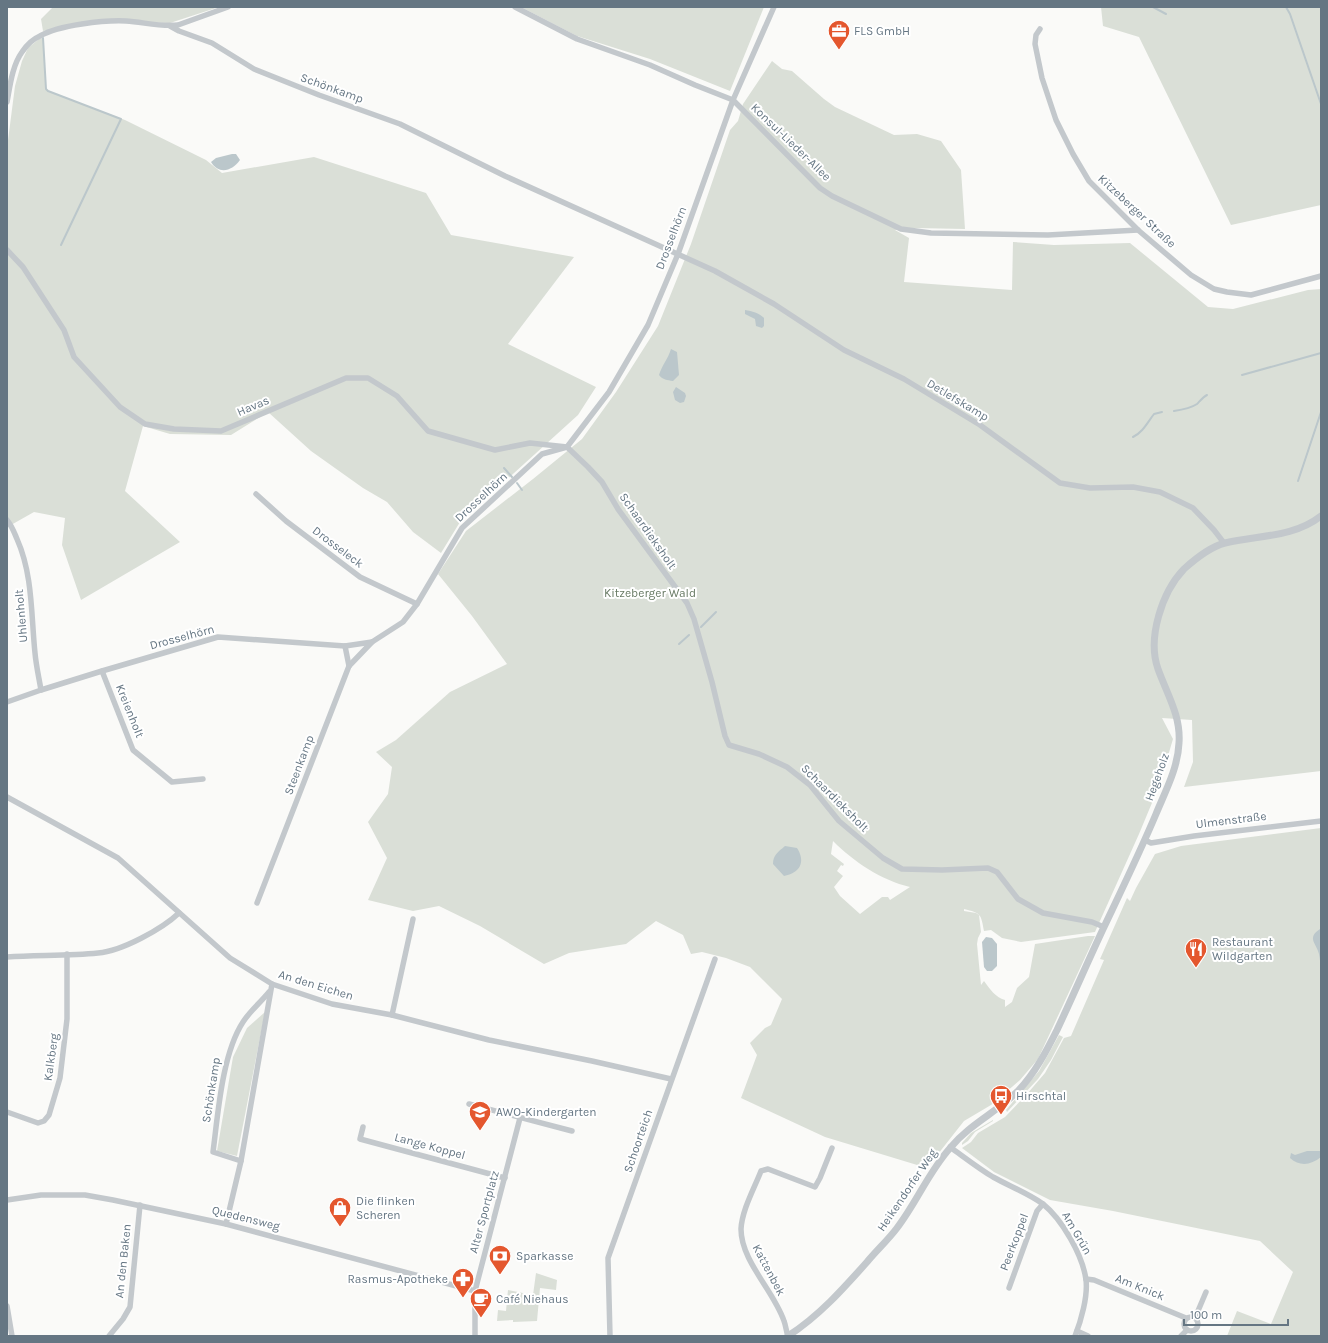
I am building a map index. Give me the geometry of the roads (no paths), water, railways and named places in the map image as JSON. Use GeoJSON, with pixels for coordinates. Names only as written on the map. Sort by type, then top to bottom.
{"type":"FeatureCollection","features":[{"type":"Feature","properties":{"kind":"street"},"geometry":{"type":"LineString","coordinates":[[170,26],[178,25],[228,7]]}},
{"type":"Feature","properties":{"kind":"street","name":"Konsul-Lieder-Allee"},"geometry":{"type":"LineString","coordinates":[[515,7],[577,39],[650,65],[733,100],[820,188],[832,196],[901,229],[931,233],[1048,235],[1138,230]]}},
{"type":"Feature","properties":{"kind":"street","name":"Drosselhörn"},"geometry":{"type":"LineString","coordinates":[[7,702],[102,671],[218,637],[345,646],[372,642],[403,622],[416,604],[462,528],[542,454],[567,447],[609,392],[648,325],[678,254],[733,100],[774,7]]}},
{"type":"Feature","properties":{"kind":"street","name":"Schönkamp"},"geometry":{"type":"LineString","coordinates":[[7,102],[12,78],[21,52],[34,40],[47,32],[104,21],[128,21],[170,26],[212,43],[254,69],[318,95],[400,124],[505,176],[678,254]]}},
{"type":"Feature","properties":{"kind":"street","name":"Kitzeberger Straße"},"geometry":{"type":"LineString","coordinates":[[1040,29],[1036,35],[1035,44],[1042,78],[1056,120],[1089,182],[1138,230],[1191,275],[1214,289],[1227,292],[1251,294],[1321,276]]}},
{"type":"Feature","properties":{"kind":"street","name":"Havas"},"geometry":{"type":"LineString","coordinates":[[7,250],[23,266],[64,330],[74,357],[120,407],[145,424],[174,429],[221,431],[346,378],[368,378],[397,396],[428,431],[495,450],[530,443],[567,447]]}},
{"type":"Feature","properties":{"kind":"street","name":"Detlefskamp"},"geometry":{"type":"LineString","coordinates":[[678,254],[722,275],[774,304],[844,350],[910,383],[980,425],[1060,483],[1090,488],[1133,487],[1160,492],[1193,508],[1224,543]]}},
{"type":"Feature","properties":{"kind":"street","name":"Schaardieksholt"},"geometry":{"type":"LineString","coordinates":[[567,447],[602,482],[618,509],[687,603],[694,619],[712,682],[725,736],[729,745],[759,754],[787,767],[810,785],[839,821],[883,858],[902,868],[942,870],[988,868],[997,872],[1018,899],[1043,913],[1092,922],[1104,927]]}},
{"type":"Feature","properties":{"kind":"street","name":"Drosseleck"},"geometry":{"type":"LineString","coordinates":[[256,494],[286,521],[360,578],[416,604]]}},
{"type":"Feature","properties":{"kind":"street","name":"Hegeholz"},"geometry":{"type":"LineString","coordinates":[[995,1109],[1018,1091],[1042,1060],[1145,840],[1172,775],[1179,744],[1177,716],[1158,668],[1155,643],[1163,601],[1184,569],[1213,548],[1224,543],[1297,530],[1321,516]]}},
{"type":"Feature","properties":{"kind":"street","name":"Uhlenholt"},"geometry":{"type":"LineString","coordinates":[[7,520],[11,525],[20,545],[27,568],[30,585],[35,654],[41,690]]}},
{"type":"Feature","properties":{"kind":"street","name":"Steenkamp"},"geometry":{"type":"LineString","coordinates":[[257,903],[350,666],[372,642]]}},
{"type":"Feature","properties":{"kind":"street"},"geometry":{"type":"LineString","coordinates":[[345,646],[350,666]]}},
{"type":"Feature","properties":{"kind":"street","name":"Kreienholt"},"geometry":{"type":"LineString","coordinates":[[102,671],[133,750],[172,782],[203,779]]}},
{"type":"Feature","properties":{"kind":"street","name":"An den Eichen"},"geometry":{"type":"LineString","coordinates":[[7,797],[118,858],[230,958],[272,984],[332,1004],[392,1016],[489,1040],[671,1079]]}},
{"type":"Feature","properties":{"kind":"street","name":"Ulmenstraße"},"geometry":{"type":"LineString","coordinates":[[1145,840],[1152,843],[1194,836],[1321,821]]}},
{"type":"Feature","properties":{"kind":"street"},"geometry":{"type":"LineString","coordinates":[[7,957],[100,953],[130,944],[169,923],[179,913]]}},
{"type":"Feature","properties":{"kind":"street"},"geometry":{"type":"LineString","coordinates":[[392,1016],[413,919]]}},
{"type":"Feature","properties":{"kind":"street","name":"Kalkberg"},"geometry":{"type":"LineString","coordinates":[[7,1112],[38,1123],[44,1121],[49,1115],[60,1078],[67,1019],[67,954]]}},
{"type":"Feature","properties":{"kind":"street","name":"Schoorteich"},"geometry":{"type":"LineString","coordinates":[[610,1336],[608,1258],[715,959]]}},
{"type":"Feature","properties":{"kind":"street","name":"Schönkamp"},"geometry":{"type":"LineString","coordinates":[[226,1224],[241,1161],[272,984]]}},
{"type":"Feature","properties":{"kind":"street","name":"Schönkamp"},"geometry":{"type":"LineString","coordinates":[[241,1161],[213,1152],[220,1098],[228,1053],[243,1022],[270,992]]}},
{"type":"Feature","properties":{"kind":"street"},"geometry":{"type":"LineString","coordinates":[[469,1104],[572,1131]]}},
{"type":"Feature","properties":{"kind":"street","name":"Heikendorfer Weg"},"geometry":{"type":"LineString","coordinates":[[788,1336],[803,1327],[840,1292],[897,1228],[950,1147],[965,1131],[995,1109]]}},
{"type":"Feature","properties":{"kind":"street","name":"Alter Sportplatz"},"geometry":{"type":"LineString","coordinates":[[475,1336],[475,1291],[520,1118]]}},
{"type":"Feature","properties":{"kind":"street","name":"Lange Koppel"},"geometry":{"type":"LineString","coordinates":[[363,1127],[360,1139],[505,1178]]}},
{"type":"Feature","properties":{"kind":"street","name":"Am Grün"},"geometry":{"type":"LineString","coordinates":[[950,1147],[992,1176],[1043,1204],[1052,1212],[1060,1223],[1080,1258],[1086,1279],[1086,1294],[1076,1334]]}},
{"type":"Feature","properties":{"kind":"street","name":"Kattenbek"},"geometry":{"type":"LineString","coordinates":[[788,1336],[784,1320],[750,1260],[742,1240],[741,1228],[744,1213],[761,1171],[768,1169],[815,1187],[832,1148]]}},
{"type":"Feature","properties":{"kind":"street","name":"Quedensweg"},"geometry":{"type":"LineString","coordinates":[[7,1200],[42,1195],[99,1197],[226,1224],[475,1291]]}},
{"type":"Feature","properties":{"kind":"street","name":"Peerkoppel"},"geometry":{"type":"LineString","coordinates":[[1009,1288],[1037,1211],[1043,1204]]}},
{"type":"Feature","properties":{"kind":"street","name":"An den Baken"},"geometry":{"type":"LineString","coordinates":[[109,1336],[130,1307],[140,1205]]}},
{"type":"Feature","properties":{"kind":"street","name":"Am Knick"},"geometry":{"type":"LineString","coordinates":[[1086,1279],[1094,1280],[1186,1318],[1195,1318]]}},
{"type":"Feature","properties":{"kind":"street"},"geometry":{"type":"LineString","coordinates":[[1187,1330],[1193,1331],[1198,1326],[1195,1318],[1206,1292]]}},
{"type":"Feature","properties":{"kind":"street"},"geometry":{"type":"LineString","coordinates":[[7,1306],[12,1336]]}},
{"type":"Feature","properties":{"kind":"street"},"geometry":{"type":"LineString","coordinates":[[1186,1318],[1184,1324],[1187,1330]]}},
{"type":"Feature","properties":{"kind":"street"},"geometry":{"type":"LineString","coordinates":[[1181,1336],[1187,1330]]}},
{"type":"Feature","properties":{"kind":"street"},"geometry":{"type":"LineString","coordinates":[[1076,1334],[1088,1336]]}},
{"type":"Feature","properties":{"kind":"waterway"},"geometry":{"type":"LineString","coordinates":[[1153,7],[1166,14]]}},
{"type":"Feature","properties":{"kind":"waterway"},"geometry":{"type":"LineString","coordinates":[[1286,7],[1290,14],[1321,104]]}},
{"type":"Feature","properties":{"kind":"waterway"},"geometry":{"type":"LineString","coordinates":[[43,38],[46,89],[121,119],[61,245]]}},
{"type":"Feature","properties":{"kind":"waterway"},"geometry":{"type":"LineString","coordinates":[[1242,375],[1321,353]]}},
{"type":"Feature","properties":{"kind":"waterway"},"geometry":{"type":"LineString","coordinates":[[1174,411],[1186,409],[1195,405],[1207,395]]}},
{"type":"Feature","properties":{"kind":"waterway"},"geometry":{"type":"LineString","coordinates":[[1133,437],[1142,430],[1154,414],[1162,412]]}},
{"type":"Feature","properties":{"kind":"waterway"},"geometry":{"type":"LineString","coordinates":[[1298,481],[1321,412]]}},
{"type":"Feature","properties":{"kind":"waterway"},"geometry":{"type":"LineString","coordinates":[[504,468],[512,477]]}},
{"type":"Feature","properties":{"kind":"waterway"},"geometry":{"type":"LineString","coordinates":[[517,483],[522,490]]}},
{"type":"Feature","properties":{"kind":"waterway"},"geometry":{"type":"LineString","coordinates":[[701,627],[716,612]]}},
{"type":"Feature","properties":{"kind":"waterway"},"geometry":{"type":"LineString","coordinates":[[679,644],[689,635]]}},
{"type":"Feature","properties":{"kind":"place","name":"FLS GmbH"},"geometry":{"type":"Point","coordinates":[839,50]}},
{"type":"Feature","properties":{"kind":"place","name":"Restaurant Wildgarten"},"geometry":{"type":"Point","coordinates":[1196,968]}},
{"type":"Feature","properties":{"kind":"place","name":"Hirschtal"},"geometry":{"type":"Point","coordinates":[1001,1116]}},
{"type":"Feature","properties":{"kind":"place","name":"AWO-Kindergarten"},"geometry":{"type":"Point","coordinates":[480,1132]}},
{"type":"Feature","properties":{"kind":"place","name":"Die flinken Scheren"},"geometry":{"type":"Point","coordinates":[340,1228]}},
{"type":"Feature","properties":{"kind":"place","name":"Sparkasse"},"geometry":{"type":"Point","coordinates":[500,1276]}},
{"type":"Feature","properties":{"kind":"place","name":"Rasmus-Apotheke"},"geometry":{"type":"Point","coordinates":[463,1298]}},
{"type":"Feature","properties":{"kind":"place","name":"Café Niehaus"},"geometry":{"type":"Point","coordinates":[481,1318]}},
{"type":"Feature","properties":{"kind":"park label","name":"Kitzeberger Wald"},"geometry":{"type":"Point","coordinates":[650,593]}}]}
